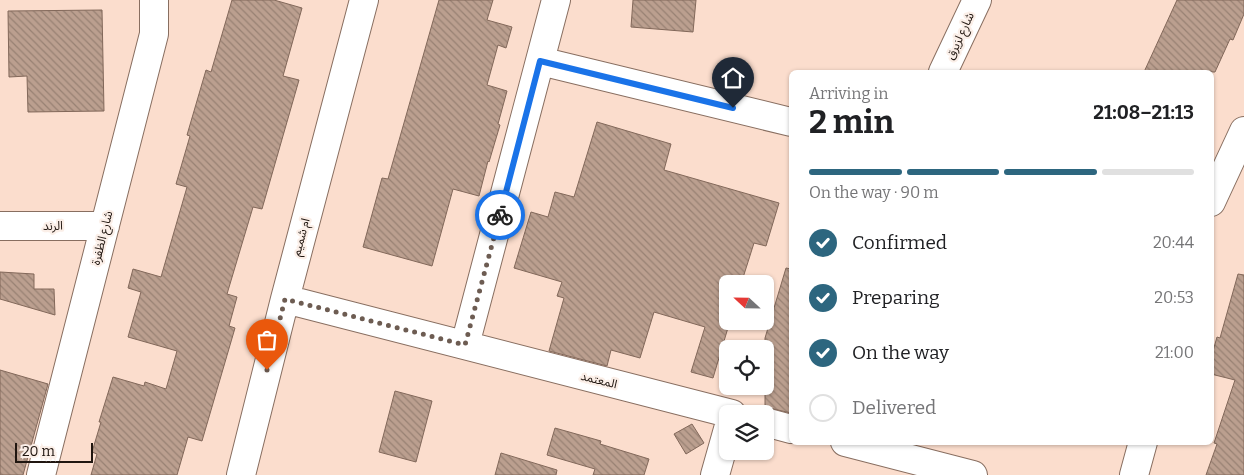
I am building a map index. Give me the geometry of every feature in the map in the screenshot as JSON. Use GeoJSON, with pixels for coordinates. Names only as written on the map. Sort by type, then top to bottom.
{"type":"FeatureCollection","features":[{"type":"Feature","properties":{"kind":"street","name":"شارع الظفرة"},"geometry":{"type":"LineString","coordinates":[[41,475],[154,34],[154,0]]}},
{"type":"Feature","properties":{"kind":"street","name":"ام شميم"},"geometry":{"type":"LineString","coordinates":[[241,475],[285,299],[364,0]]}},
{"type":"Feature","properties":{"kind":"street"},"geometry":{"type":"LineString","coordinates":[[465,345],[556,0]]}},
{"type":"Feature","properties":{"kind":"street","name":"شارع لزيرق"},"geometry":{"type":"LineString","coordinates":[[944,70],[977,0]]}},
{"type":"Feature","properties":{"kind":"street"},"geometry":{"type":"LineString","coordinates":[[540,61],[789,122]]}},
{"type":"Feature","properties":{"kind":"street"},"geometry":{"type":"LineString","coordinates":[[1214,196],[1244,131]]}},
{"type":"Feature","properties":{"kind":"street","name":"الرند"},"geometry":{"type":"LineString","coordinates":[[0,226],[105,226]]}},
{"type":"Feature","properties":{"kind":"street","name":"المعتمد"},"geometry":{"type":"LineString","coordinates":[[285,299],[719,411]]}},
{"type":"Feature","properties":{"kind":"street"},"geometry":{"type":"LineString","coordinates":[[774,424],[789,428]]}},
{"type":"Feature","properties":{"kind":"street"},"geometry":{"type":"LineString","coordinates":[[857,445],[973,475]]}},
{"type":"Feature","properties":{"kind":"street"},"geometry":{"type":"LineString","coordinates":[[1134,475],[1142,445]]}},
{"type":"Feature","properties":{"kind":"street"},"geometry":{"type":"LineString","coordinates":[[715,475],[719,460]]}},
{"type":"Feature","properties":{"kind":"building"},"geometry":{"type":"Polygon","coordinates":[[[232,0],[274,0],[302,8],[283,76],[299,80],[262,209],[253,207],[227,294],[237,297],[229,326],[235,328],[202,441],[188,437],[177,475],[91,475],[97,454],[92,452],[113,377],[144,386],[145,382],[166,389],[177,351],[128,337],[141,292],[128,288],[133,269],[161,277],[187,187],[176,184],[190,136],[187,135],[206,70],[211,72],[232,0]]]}},
{"type":"Feature","properties":{"kind":"building"},"geometry":{"type":"Polygon","coordinates":[[[439,0],[493,0],[487,20],[512,27],[506,48],[498,45],[487,85],[507,91],[498,124],[500,125],[479,196],[453,189],[432,266],[363,247],[382,178],[388,179],[439,0]]]}},
{"type":"Feature","properties":{"kind":"building"},"geometry":{"type":"Polygon","coordinates":[[[633,0],[696,0],[693,32],[631,27],[633,0]]]}},
{"type":"Feature","properties":{"kind":"building"},"geometry":{"type":"Polygon","coordinates":[[[1177,0],[1244,0],[1244,14],[1233,40],[1230,39],[1215,72],[1214,70],[1145,70],[1177,0]]]}},
{"type":"Feature","properties":{"kind":"building"},"geometry":{"type":"Polygon","coordinates":[[[102,10],[104,111],[28,112],[27,76],[9,77],[8,11],[102,10]]]}},
{"type":"Feature","properties":{"kind":"building"},"geometry":{"type":"Polygon","coordinates":[[[597,122],[671,144],[664,170],[779,203],[766,246],[754,243],[744,275],[719,275],[719,330],[727,330],[724,340],[719,340],[719,358],[713,378],[691,372],[705,327],[654,312],[640,358],[611,350],[607,366],[549,351],[564,298],[557,296],[562,282],[514,268],[531,212],[548,217],[555,192],[574,197],[597,122]]]}},
{"type":"Feature","properties":{"kind":"building"},"geometry":{"type":"Polygon","coordinates":[[[786,268],[789,269],[789,413],[774,409],[774,405],[765,405],[765,395],[774,395],[774,340],[765,340],[767,330],[774,330],[774,308],[786,268]]]}},
{"type":"Feature","properties":{"kind":"building"},"geometry":{"type":"Polygon","coordinates":[[[0,272],[34,274],[34,289],[54,289],[55,315],[0,299],[0,272]]]}},
{"type":"Feature","properties":{"kind":"building"},"geometry":{"type":"Polygon","coordinates":[[[1238,274],[1244,275],[1244,475],[1206,475],[1217,444],[1214,443],[1235,380],[1214,375],[1214,348],[1217,337],[1220,338],[1238,274]]]}},
{"type":"Feature","properties":{"kind":"building"},"geometry":{"type":"Polygon","coordinates":[[[0,370],[48,384],[23,475],[0,475],[0,370]]]}},
{"type":"Feature","properties":{"kind":"building"},"geometry":{"type":"Polygon","coordinates":[[[395,391],[432,401],[416,462],[379,452],[395,391]]]}},
{"type":"Feature","properties":{"kind":"building"},"geometry":{"type":"Polygon","coordinates":[[[692,424],[704,443],[686,454],[674,434],[692,424]]]}},
{"type":"Feature","properties":{"kind":"building"},"geometry":{"type":"Polygon","coordinates":[[[555,428],[601,441],[600,444],[649,459],[644,475],[593,475],[595,469],[547,455],[555,428]]]}},
{"type":"Feature","properties":{"kind":"building"},"geometry":{"type":"Polygon","coordinates":[[[501,453],[557,470],[556,475],[495,475],[501,453]]]}},
{"type":"Feature","properties":{"kind":"way so far"},"geometry":{"type":"LineString","coordinates":[[267,370],[285,299],[465,345],[500,215]]}},
{"type":"Feature","properties":{"kind":"route"},"geometry":{"type":"LineString","coordinates":[[500,215],[540,61],[733,108]]}}]}
